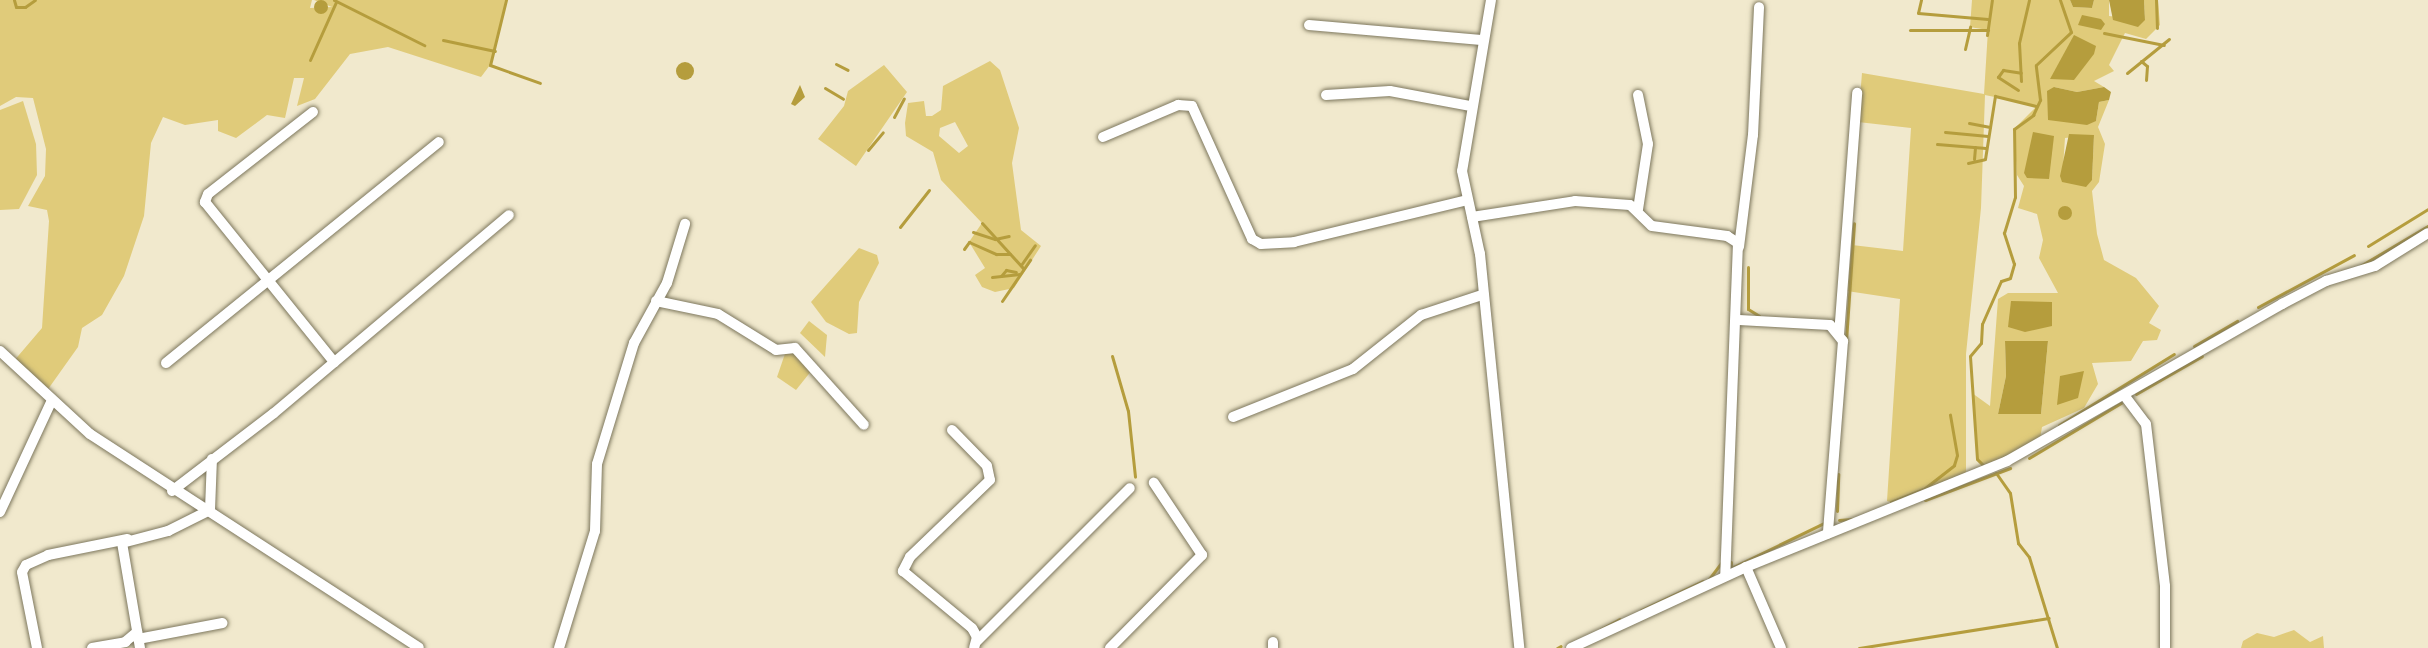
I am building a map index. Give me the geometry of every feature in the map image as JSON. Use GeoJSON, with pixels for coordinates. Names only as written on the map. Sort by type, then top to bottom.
{"type":"FeatureCollection","features":[{"type":"Feature","properties":{"kind":"street"},"geometry":{"type":"LineString","coordinates":[[1491,0],[1481,40],[1462,161],[1482,295],[1519,648]]}},
{"type":"Feature","properties":{"kind":"street"},"geometry":{"type":"LineString","coordinates":[[1725,576],[1739,320],[1739,247],[1760,8]]}},
{"type":"Feature","properties":{"kind":"street"},"geometry":{"type":"LineString","coordinates":[[1309,25],[1481,40]]}},
{"type":"Feature","properties":{"kind":"street"},"geometry":{"type":"LineString","coordinates":[[1326,95],[1390,91],[1470,106]]}},
{"type":"Feature","properties":{"kind":"street"},"geometry":{"type":"LineString","coordinates":[[1828,533],[1843,369],[1839,335],[1857,93]]}},
{"type":"Feature","properties":{"kind":"street"},"geometry":{"type":"LineString","coordinates":[[1638,96],[1648,144],[1638,209]]}},
{"type":"Feature","properties":{"kind":"street"},"geometry":{"type":"LineString","coordinates":[[1103,137],[1178,105],[1192,106],[1252,239],[1261,244],[1294,242],[1467,200]]}},
{"type":"Feature","properties":{"kind":"street"},"geometry":{"type":"LineString","coordinates":[[313,112],[206,198],[208,210],[334,362]]}},
{"type":"Feature","properties":{"kind":"street"},"geometry":{"type":"LineString","coordinates":[[165,363],[438,142]]}},
{"type":"Feature","properties":{"kind":"street"},"geometry":{"type":"LineString","coordinates":[[1472,217],[1575,201],[1638,209],[1660,228],[1727,237],[1742,231]]}},
{"type":"Feature","properties":{"kind":"street"},"geometry":{"type":"LineString","coordinates":[[172,491],[334,362],[509,215]]}},
{"type":"Feature","properties":{"kind":"street"},"geometry":{"type":"LineString","coordinates":[[559,648],[595,531],[597,464],[634,343],[656,302],[685,224]]}},
{"type":"Feature","properties":{"kind":"street"},"geometry":{"type":"LineString","coordinates":[[1571,648],[1725,576],[2007,461],[2282,304],[2326,281],[2375,266],[2428,233]]}},
{"type":"Feature","properties":{"kind":"street"},"geometry":{"type":"LineString","coordinates":[[1727,237],[1739,247]]}},
{"type":"Feature","properties":{"kind":"street"},"geometry":{"type":"LineString","coordinates":[[1233,417],[1353,369],[1421,315],[1482,295]]}},
{"type":"Feature","properties":{"kind":"street"},"geometry":{"type":"LineString","coordinates":[[656,302],[718,314],[776,350],[795,348],[864,425]]}},
{"type":"Feature","properties":{"kind":"street"},"geometry":{"type":"LineString","coordinates":[[1739,320],[1830,325],[1841,319]]}},
{"type":"Feature","properties":{"kind":"street"},"geometry":{"type":"LineString","coordinates":[[1830,325],[1839,335]]}},
{"type":"Feature","properties":{"kind":"street"},"geometry":{"type":"LineString","coordinates":[[0,351],[51,402],[172,491],[210,510],[418,648]]}},
{"type":"Feature","properties":{"kind":"street"},"geometry":{"type":"LineString","coordinates":[[2124,395],[2146,424],[2165,586],[2165,648]]}},
{"type":"Feature","properties":{"kind":"street"},"geometry":{"type":"LineString","coordinates":[[0,512],[51,402]]}},
{"type":"Feature","properties":{"kind":"street"},"geometry":{"type":"LineString","coordinates":[[952,430],[987,466],[990,480],[910,557],[903,571],[972,628],[975,645]]}},
{"type":"Feature","properties":{"kind":"street"},"geometry":{"type":"LineString","coordinates":[[210,510],[212,459]]}},
{"type":"Feature","properties":{"kind":"street"},"geometry":{"type":"LineString","coordinates":[[1110,648],[1202,555],[1154,483]]}},
{"type":"Feature","properties":{"kind":"street"},"geometry":{"type":"LineString","coordinates":[[975,645],[1130,488]]}},
{"type":"Feature","properties":{"kind":"street"},"geometry":{"type":"LineString","coordinates":[[37,648],[22,572],[26,565],[48,555],[168,531],[210,510]]}},
{"type":"Feature","properties":{"kind":"street"},"geometry":{"type":"LineString","coordinates":[[128,539],[120,552],[138,640]]}},
{"type":"Feature","properties":{"kind":"street"},"geometry":{"type":"LineString","coordinates":[[1746,567],[1781,648]]}},
{"type":"Feature","properties":{"kind":"street"},"geometry":{"type":"LineString","coordinates":[[92,648],[224,623]]}},
{"type":"Feature","properties":{"kind":"shaded area"},"geometry":{"type":"Polygon","coordinates":[[[0,0],[312,0],[310,8],[332,7],[314,0],[506,0],[490,65],[481,77],[388,47],[350,54],[315,99],[297,106],[304,78],[294,78],[285,118],[267,115],[236,138],[218,131],[218,120],[185,125],[163,117],[151,143],[144,216],[124,276],[102,315],[82,328],[78,347],[46,392],[13,362],[42,328],[49,221],[47,210],[28,206],[45,176],[46,149],[33,98],[16,97],[0,106],[0,0]]]}},
{"type":"Feature","properties":{"kind":"shaded area"},"geometry":{"type":"Polygon","coordinates":[[[318,0],[324,0],[328,7],[324,14],[318,14],[314,10],[314,4],[318,0]]]}},
{"type":"Feature","properties":{"kind":"shaded area"},"geometry":{"type":"Polygon","coordinates":[[[1972,0],[2070,0],[2073,7],[2092,8],[2094,0],[2109,0],[2109,16],[2145,20],[2144,0],[2158,0],[2160,25],[2146,39],[2125,33],[2109,65],[2114,71],[2094,81],[2104,87],[2077,92],[2054,87],[2096,121],[2099,102],[2109,100],[2098,127],[2105,144],[2099,182],[2092,191],[2097,234],[2104,260],[2136,278],[2159,306],[2149,323],[2161,330],[2157,340],[2143,341],[2131,361],[2092,363],[2098,384],[2084,408],[2042,427],[2040,439],[2003,458],[1983,465],[1977,459],[1972,393],[1990,406],[1998,299],[2008,293],[2058,293],[2039,258],[2043,240],[2037,214],[2018,208],[2024,186],[2017,175],[2014,129],[2037,106],[1985,95],[1981,208],[1966,354],[1966,473],[1893,503],[1887,501],[1900,299],[1847,291],[1852,245],[1903,251],[1911,128],[1858,122],[1862,73],[1984,94],[1988,30],[1970,27],[1972,0]],[[2094,135],[2065,138],[2062,182],[2092,180],[2094,135]],[[2005,341],[2006,376],[1998,414],[2041,414],[2048,341],[2005,341]]]}},
{"type":"Feature","properties":{"kind":"shaded area"},"geometry":{"type":"Polygon","coordinates":[[[2070,0],[2094,0],[2092,8],[2073,7],[2070,0]]]}},
{"type":"Feature","properties":{"kind":"shaded area"},"geometry":{"type":"Polygon","coordinates":[[[2109,0],[2144,0],[2145,20],[2138,27],[2113,20],[2109,0]]]}},
{"type":"Feature","properties":{"kind":"shaded area"},"geometry":{"type":"Polygon","coordinates":[[[2082,15],[2101,19],[2105,24],[2101,30],[2078,25],[2082,15]]]}},
{"type":"Feature","properties":{"kind":"shaded area"},"geometry":{"type":"Polygon","coordinates":[[[2074,35],[2096,46],[2094,54],[2074,80],[2050,79],[2074,35]]]}},
{"type":"Feature","properties":{"kind":"shaded area"},"geometry":{"type":"Polygon","coordinates":[[[990,61],[1000,70],[1019,128],[1012,163],[1021,230],[1041,246],[1014,288],[995,292],[982,287],[975,275],[985,268],[969,242],[982,223],[941,180],[933,152],[906,136],[908,103],[924,101],[926,116],[932,116],[941,110],[943,86],[990,61]],[[955,122],[940,128],[939,136],[959,153],[968,146],[955,122]]]}},
{"type":"Feature","properties":{"kind":"shaded area"},"geometry":{"type":"Polygon","coordinates":[[[685,62],[691,65],[694,71],[691,77],[685,80],[679,77],[676,71],[679,65],[685,62]]]}},
{"type":"Feature","properties":{"kind":"shaded area"},"geometry":{"type":"Polygon","coordinates":[[[884,65],[907,92],[856,166],[818,139],[844,106],[848,91],[884,65]]]}},
{"type":"Feature","properties":{"kind":"shaded area"},"geometry":{"type":"Polygon","coordinates":[[[800,85],[805,97],[795,106],[791,104],[800,85]]]}},
{"type":"Feature","properties":{"kind":"shaded area"},"geometry":{"type":"Polygon","coordinates":[[[2054,87],[2077,92],[2104,87],[2111,92],[2109,100],[2099,102],[2096,121],[2087,125],[2048,120],[2047,91],[2054,87]]]}},
{"type":"Feature","properties":{"kind":"shaded area"},"geometry":{"type":"Polygon","coordinates":[[[23,101],[36,144],[37,175],[19,209],[0,210],[0,110],[23,101]]]}},
{"type":"Feature","properties":{"kind":"shaded area"},"geometry":{"type":"Polygon","coordinates":[[[2033,132],[2054,136],[2049,179],[2027,178],[2024,173],[2033,132]]]}},
{"type":"Feature","properties":{"kind":"shaded area"},"geometry":{"type":"Polygon","coordinates":[[[2069,134],[2094,135],[2092,180],[2086,187],[2062,182],[2060,176],[2069,134]]]}},
{"type":"Feature","properties":{"kind":"shaded area"},"geometry":{"type":"Polygon","coordinates":[[[2065,206],[2070,208],[2072,213],[2070,218],[2065,220],[2060,218],[2058,213],[2060,208],[2065,206]]]}},
{"type":"Feature","properties":{"kind":"shaded area"},"geometry":{"type":"Polygon","coordinates":[[[859,248],[877,255],[879,263],[859,302],[857,333],[849,334],[826,322],[811,302],[859,248]]]}},
{"type":"Feature","properties":{"kind":"shaded area"},"geometry":{"type":"Polygon","coordinates":[[[2011,301],[2052,302],[2052,326],[2025,332],[2008,327],[2011,301]]]}},
{"type":"Feature","properties":{"kind":"shaded area"},"geometry":{"type":"Polygon","coordinates":[[[809,321],[827,335],[825,357],[800,333],[809,321]]]}},
{"type":"Feature","properties":{"kind":"shaded area"},"geometry":{"type":"Polygon","coordinates":[[[2005,341],[2048,341],[2041,414],[1998,414],[2006,376],[2005,341]]]}},
{"type":"Feature","properties":{"kind":"shaded area"},"geometry":{"type":"Polygon","coordinates":[[[787,348],[812,370],[796,390],[777,377],[787,348]]]}},
{"type":"Feature","properties":{"kind":"shaded area"},"geometry":{"type":"Polygon","coordinates":[[[2084,371],[2078,398],[2057,405],[2060,376],[2084,371]]]}},
{"type":"Feature","properties":{"kind":"shaded area"},"geometry":{"type":"Polygon","coordinates":[[[2294,630],[2310,642],[2323,636],[2324,648],[2241,648],[2243,641],[2257,633],[2274,637],[2294,630]]]}},
{"type":"Feature","properties":{"kind":"waterway"},"geometry":{"type":"LineString","coordinates":[[14,0],[16,7],[25,7],[35,0]]}},
{"type":"Feature","properties":{"kind":"waterway"},"geometry":{"type":"LineString","coordinates":[[334,0],[424,45]]}},
{"type":"Feature","properties":{"kind":"waterway"},"geometry":{"type":"LineString","coordinates":[[506,0],[490,65],[540,83]]}},
{"type":"Feature","properties":{"kind":"waterway"},"geometry":{"type":"LineString","coordinates":[[1921,0],[1918,13],[1988,19]]}},
{"type":"Feature","properties":{"kind":"waterway"},"geometry":{"type":"LineString","coordinates":[[1987,35],[1992,0]]}},
{"type":"Feature","properties":{"kind":"waterway"},"geometry":{"type":"LineString","coordinates":[[2021,81],[2019,43],[2029,0]]}},
{"type":"Feature","properties":{"kind":"waterway"},"geometry":{"type":"LineString","coordinates":[[1983,465],[1977,459],[1970,356],[1981,343],[1982,324],[2001,281],[2010,278],[2014,264],[2004,233],[2015,197],[2014,129],[2033,115],[2040,100],[2036,65],[2071,32],[2060,0]]}},
{"type":"Feature","properties":{"kind":"waterway"},"geometry":{"type":"LineString","coordinates":[[2156,0],[2157,28]]}},
{"type":"Feature","properties":{"kind":"waterway"},"geometry":{"type":"LineString","coordinates":[[310,60],[336,2]]}},
{"type":"Feature","properties":{"kind":"waterway"},"geometry":{"type":"LineString","coordinates":[[1965,49],[1970,27]]}},
{"type":"Feature","properties":{"kind":"waterway"},"geometry":{"type":"LineString","coordinates":[[1910,30],[1988,30]]}},
{"type":"Feature","properties":{"kind":"waterway"},"geometry":{"type":"LineString","coordinates":[[2104,33],[2164,45]]}},
{"type":"Feature","properties":{"kind":"waterway"},"geometry":{"type":"LineString","coordinates":[[2127,73],[2169,39]]}},
{"type":"Feature","properties":{"kind":"waterway"},"geometry":{"type":"LineString","coordinates":[[443,40],[495,51]]}},
{"type":"Feature","properties":{"kind":"waterway"},"geometry":{"type":"LineString","coordinates":[[2141,61],[2147,66],[2146,80]]}},
{"type":"Feature","properties":{"kind":"waterway"},"geometry":{"type":"LineString","coordinates":[[836,64],[848,70]]}},
{"type":"Feature","properties":{"kind":"waterway"},"geometry":{"type":"LineString","coordinates":[[2018,90],[1998,77],[2003,70],[2021,73]]}},
{"type":"Feature","properties":{"kind":"waterway"},"geometry":{"type":"LineString","coordinates":[[825,88],[843,99]]}},
{"type":"Feature","properties":{"kind":"waterway"},"geometry":{"type":"LineString","coordinates":[[1968,163],[1985,159],[1995,96],[2036,106]]}},
{"type":"Feature","properties":{"kind":"waterway"},"geometry":{"type":"LineString","coordinates":[[894,117],[904,98]]}},
{"type":"Feature","properties":{"kind":"waterway"},"geometry":{"type":"LineString","coordinates":[[1969,123],[1989,127]]}},
{"type":"Feature","properties":{"kind":"waterway"},"geometry":{"type":"LineString","coordinates":[[868,150],[883,132]]}},
{"type":"Feature","properties":{"kind":"waterway"},"geometry":{"type":"LineString","coordinates":[[1945,132],[1988,136]]}},
{"type":"Feature","properties":{"kind":"waterway"},"geometry":{"type":"LineString","coordinates":[[1937,144],[1986,148]]}},
{"type":"Feature","properties":{"kind":"waterway"},"geometry":{"type":"LineString","coordinates":[[1974,159],[1975,147]]}},
{"type":"Feature","properties":{"kind":"waterway"},"geometry":{"type":"LineString","coordinates":[[900,227],[929,190]]}},
{"type":"Feature","properties":{"kind":"waterway"},"geometry":{"type":"LineString","coordinates":[[2368,246],[2428,209]]}},
{"type":"Feature","properties":{"kind":"waterway"},"geometry":{"type":"LineString","coordinates":[[982,223],[1023,268]]}},
{"type":"Feature","properties":{"kind":"waterway"},"geometry":{"type":"LineString","coordinates":[[1846,341],[1854,223]]}},
{"type":"Feature","properties":{"kind":"waterway"},"geometry":{"type":"LineString","coordinates":[[2360,266],[2428,226]]}},
{"type":"Feature","properties":{"kind":"waterway"},"geometry":{"type":"LineString","coordinates":[[973,232],[995,239],[1009,236]]}},
{"type":"Feature","properties":{"kind":"waterway"},"geometry":{"type":"LineString","coordinates":[[964,249],[969,242],[996,254],[1010,254]]}},
{"type":"Feature","properties":{"kind":"waterway"},"geometry":{"type":"LineString","coordinates":[[1021,265],[1035,245]]}},
{"type":"Feature","properties":{"kind":"waterway"},"geometry":{"type":"LineString","coordinates":[[2258,307],[2354,255]]}},
{"type":"Feature","properties":{"kind":"waterway"},"geometry":{"type":"LineString","coordinates":[[1002,301],[1030,260]]}},
{"type":"Feature","properties":{"kind":"waterway"},"geometry":{"type":"LineString","coordinates":[[1748,267],[1748,309],[1759,316]]}},
{"type":"Feature","properties":{"kind":"waterway"},"geometry":{"type":"LineString","coordinates":[[1001,276],[1006,270],[1016,272]]}},
{"type":"Feature","properties":{"kind":"waterway"},"geometry":{"type":"LineString","coordinates":[[992,277],[1020,274]]}},
{"type":"Feature","properties":{"kind":"waterway"},"geometry":{"type":"LineString","coordinates":[[2194,346],[2237,321]]}},
{"type":"Feature","properties":{"kind":"waterway"},"geometry":{"type":"LineString","coordinates":[[2059,425],[2174,354]]}},
{"type":"Feature","properties":{"kind":"waterway"},"geometry":{"type":"LineString","coordinates":[[1112,356],[1128,411],[1135,477]]}},
{"type":"Feature","properties":{"kind":"waterway"},"geometry":{"type":"LineString","coordinates":[[2136,394],[2202,356]]}},
{"type":"Feature","properties":{"kind":"waterway"},"geometry":{"type":"LineString","coordinates":[[2029,458],[2121,403]]}},
{"type":"Feature","properties":{"kind":"waterway"},"geometry":{"type":"LineString","coordinates":[[1891,502],[1925,488],[1954,465],[1957,455],[1950,415]]}},
{"type":"Feature","properties":{"kind":"waterway"},"geometry":{"type":"LineString","coordinates":[[1925,500],[2010,468]]}},
{"type":"Feature","properties":{"kind":"waterway"},"geometry":{"type":"LineString","coordinates":[[1996,473],[2010,493],[2018,543],[2029,557],[2057,648]]}},
{"type":"Feature","properties":{"kind":"waterway"},"geometry":{"type":"LineString","coordinates":[[1837,511],[1838,474]]}},
{"type":"Feature","properties":{"kind":"waterway"},"geometry":{"type":"LineString","coordinates":[[1839,520],[1852,519]]}},
{"type":"Feature","properties":{"kind":"waterway"},"geometry":{"type":"LineString","coordinates":[[1731,562],[1731,568],[1824,523]]}},
{"type":"Feature","properties":{"kind":"waterway"},"geometry":{"type":"LineString","coordinates":[[1709,579],[1721,563]]}},
{"type":"Feature","properties":{"kind":"waterway"},"geometry":{"type":"LineString","coordinates":[[1641,610],[1703,581]]}},
{"type":"Feature","properties":{"kind":"waterway"},"geometry":{"type":"LineString","coordinates":[[1859,648],[2049,618]]}},
{"type":"Feature","properties":{"kind":"waterway"},"geometry":{"type":"LineString","coordinates":[[1601,629],[1620,619]]}},
{"type":"Feature","properties":{"kind":"waterway"},"geometry":{"type":"LineString","coordinates":[[1557,648],[1561,646]]}}]}
